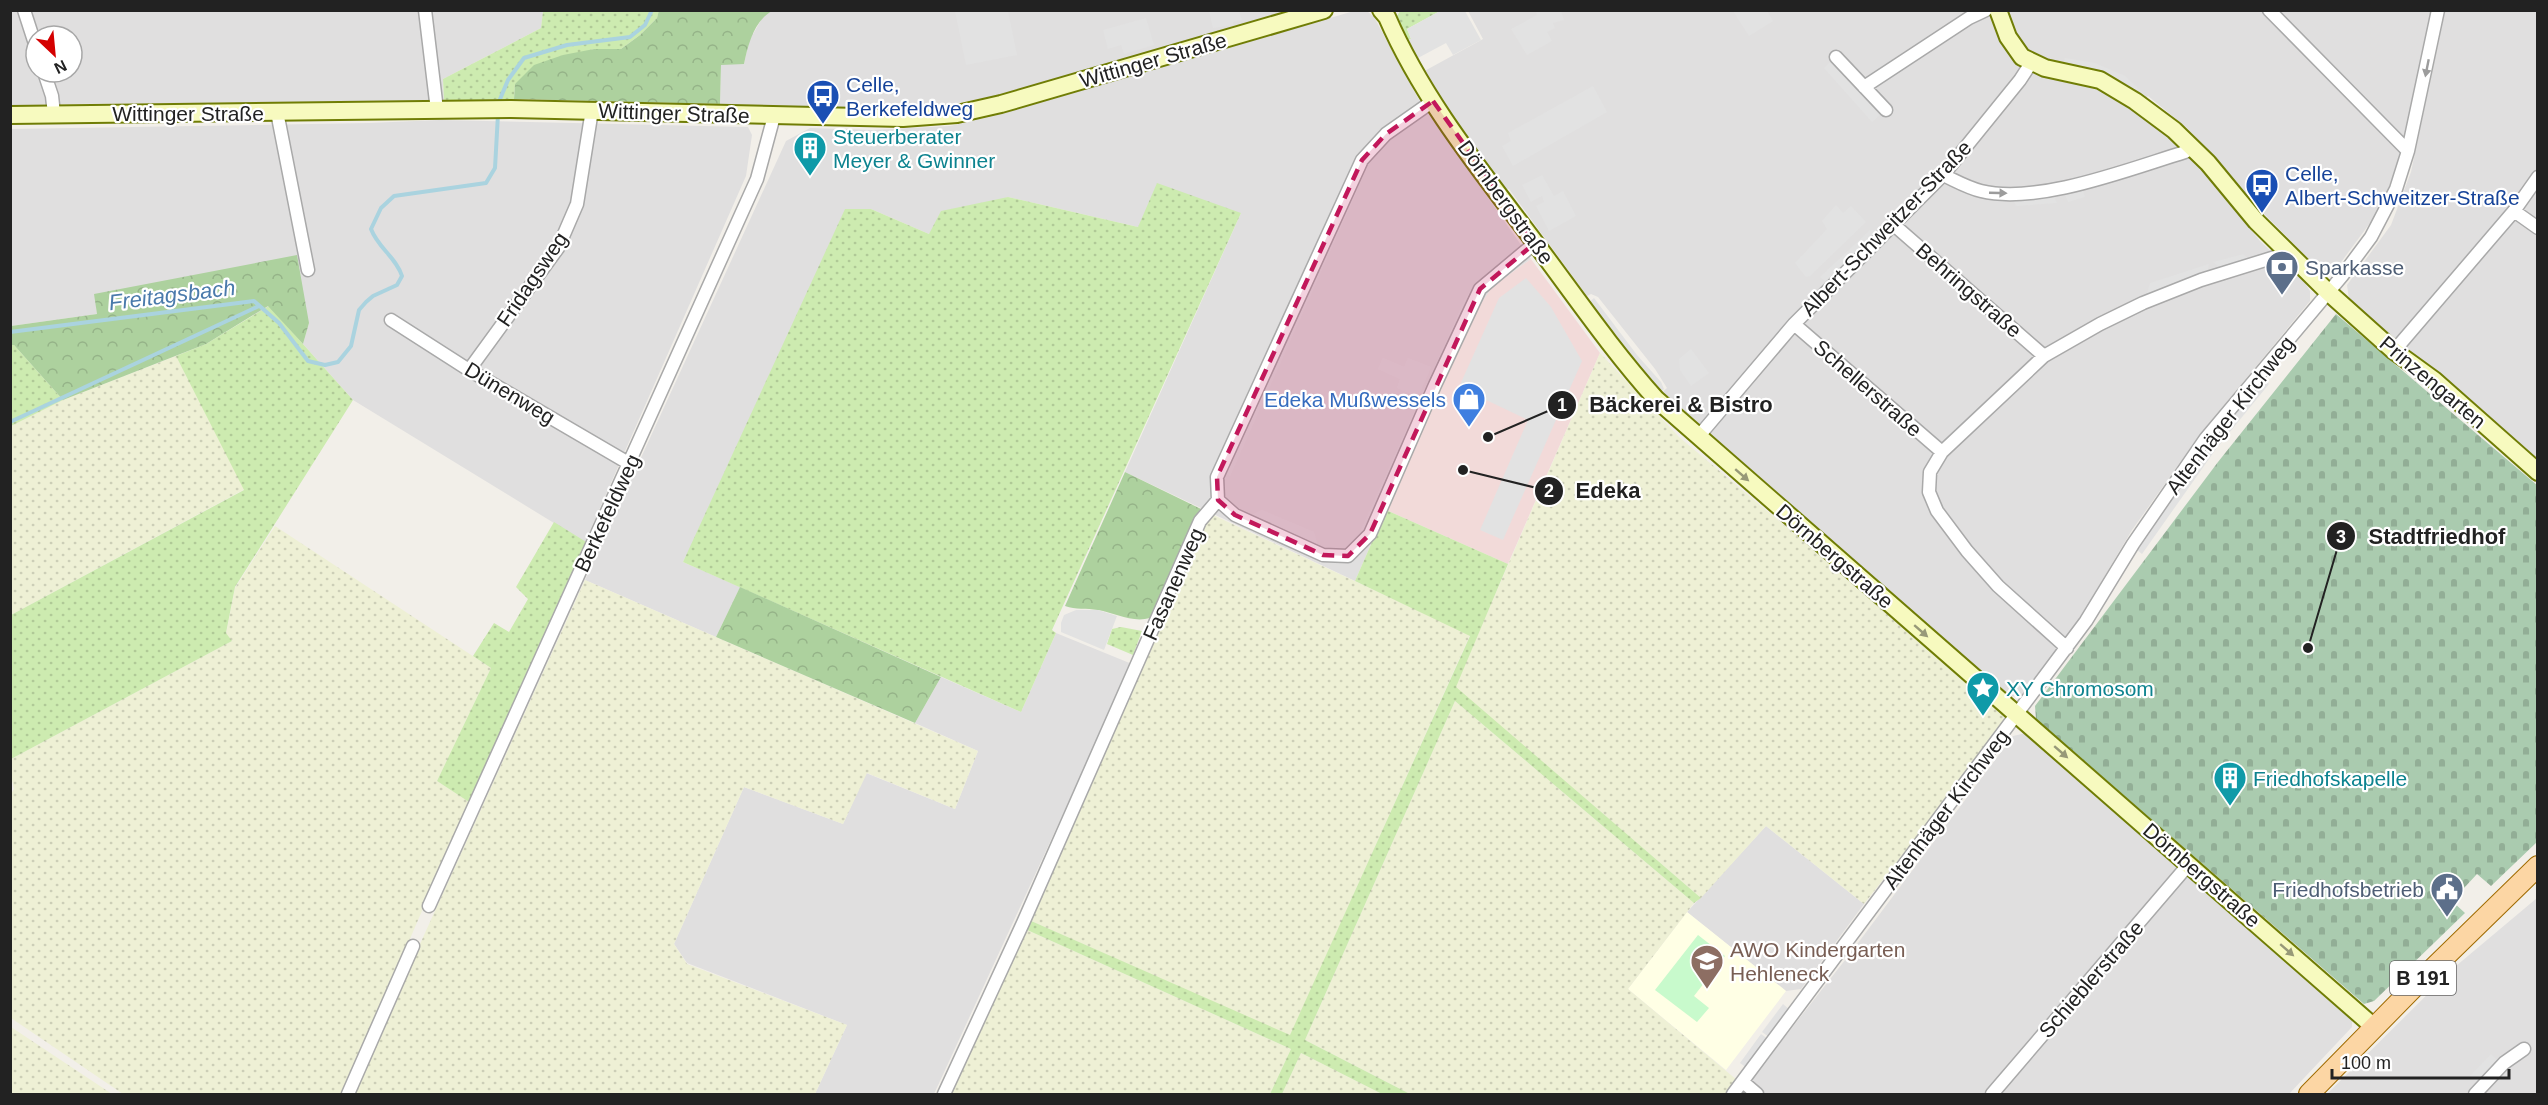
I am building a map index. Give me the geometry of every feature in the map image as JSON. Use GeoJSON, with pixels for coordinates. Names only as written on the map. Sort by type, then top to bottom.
{"type":"FeatureCollection","features":[{"type":"Feature","properties":{"kind":"main road","name":"Wittinger Straße"},"geometry":{"type":"LineString","coordinates":[[10,115],[486,109],[903,118],[957,114],[1001,104],[1324,10]]}},
{"type":"Feature","properties":{"kind":"main road","name":"Dörnbergstraße"},"geometry":{"type":"LineString","coordinates":[[1381,10],[1387,17],[1407,61],[1433,101],[1633,374],[1656,399],[2374,1027]]}},
{"type":"Feature","properties":{"kind":"main road"},"geometry":{"type":"LineString","coordinates":[[1998,10],[2016,51],[2031,63],[2100,80],[2115,87],[2167,124],[2192,147],[2241,204],[2328,292]]}},
{"type":"Feature","properties":{"kind":"main road","name":"Prinzengarten"},"geometry":{"type":"LineString","coordinates":[[2328,292],[2394,351],[2434,380],[2538,472]]}},
{"type":"Feature","properties":{"kind":"main road","name":"B 191"},"geometry":{"type":"LineString","coordinates":[[2309,1095],[2374,1027],[2538,866]]}},
{"type":"Feature","properties":{"kind":"street"},"geometry":{"type":"LineString","coordinates":[[425,10],[437,110]]}},
{"type":"Feature","properties":{"kind":"street"},"geometry":{"type":"LineString","coordinates":[[1864,87],[1969,18],[1986,10]]}},
{"type":"Feature","properties":{"kind":"street"},"geometry":{"type":"LineString","coordinates":[[2269,10],[2408,151]]}},
{"type":"Feature","properties":{"kind":"street","name":"Altenhäger Kirchweg"},"geometry":{"type":"LineString","coordinates":[[1733,1095],[2067,648],[2133,544],[2206,438],[2371,237],[2396,189],[2408,151],[2438,10]]}},
{"type":"Feature","properties":{"kind":"street"},"geometry":{"type":"LineString","coordinates":[[1836,57],[1886,110]]}},
{"type":"Feature","properties":{"kind":"street","name":"Albert-Schweitzer-Straße"},"geometry":{"type":"LineString","coordinates":[[1698,437],[1794,324],[1943,175],[2020,80],[2031,63]]}},
{"type":"Feature","properties":{"kind":"street"},"geometry":{"type":"LineString","coordinates":[[48,84],[54,114]]}},
{"type":"Feature","properties":{"kind":"street"},"geometry":{"type":"LineString","coordinates":[[1433,101],[1386,134],[1362,160],[1217,477],[1218,500],[1234,515],[1323,555],[1348,556],[1370,534],[1480,289],[1535,243]]}},
{"type":"Feature","properties":{"kind":"street","name":"Fridagsweg"},"geometry":{"type":"LineString","coordinates":[[469,370],[558,248],[577,204],[592,110]]}},
{"type":"Feature","properties":{"kind":"street"},"geometry":{"type":"LineString","coordinates":[[278,112],[308,270]]}},
{"type":"Feature","properties":{"kind":"street","name":"Berkefeldweg"},"geometry":{"type":"LineString","coordinates":[[429,906],[630,464],[756,179],[774,116]]}},
{"type":"Feature","properties":{"kind":"street"},"geometry":{"type":"LineString","coordinates":[[1943,175],[1983,192],[2009,193],[2056,189],[2185,152],[2192,147]]}},
{"type":"Feature","properties":{"kind":"street"},"geometry":{"type":"LineString","coordinates":[[2394,351],[2514,211],[2538,177]]}},
{"type":"Feature","properties":{"kind":"street"},"geometry":{"type":"LineString","coordinates":[[2514,211],[2538,228]]}},
{"type":"Feature","properties":{"kind":"street","name":"Behringstraße"},"geometry":{"type":"LineString","coordinates":[[1893,225],[2044,356]]}},
{"type":"Feature","properties":{"kind":"street"},"geometry":{"type":"LineString","coordinates":[[2067,648],[1998,586],[1937,511],[1929,492],[1929,472],[1942,452],[2044,356],[2100,324],[2144,303],[2201,280],[2288,253]]}},
{"type":"Feature","properties":{"kind":"street","name":"Dünenweg"},"geometry":{"type":"LineString","coordinates":[[391,320],[469,370],[630,464]]}},
{"type":"Feature","properties":{"kind":"street","name":"Schellerstraße"},"geometry":{"type":"LineString","coordinates":[[1794,324],[1942,452]]}},
{"type":"Feature","properties":{"kind":"street","name":"Fasanenweg"},"geometry":{"type":"LineString","coordinates":[[944,1095],[1033,901],[1200,521],[1218,500]]}},
{"type":"Feature","properties":{"kind":"street","name":"Schieblerstraße"},"geometry":{"type":"LineString","coordinates":[[1992,1095],[2189,864]]}},
{"type":"Feature","properties":{"kind":"street"},"geometry":{"type":"LineString","coordinates":[[348,1095],[413,946]]}},
{"type":"Feature","properties":{"kind":"street"},"geometry":{"type":"LineString","coordinates":[[2475,1095],[2504,1063],[2524,1049]]}},
{"type":"Feature","properties":{"kind":"street"},"geometry":{"type":"LineString","coordinates":[[1743,1082],[1757,1095]]}},
{"type":"Feature","properties":{"kind":"highlighted area"},"geometry":{"type":"Polygon","coordinates":[[[1433,101],[1535,243],[1480,289],[1370,534],[1348,556],[1323,555],[1235,515],[1218,500],[1217,477],[1362,160],[1386,134],[1433,101]]]}},
{"type":"Feature","properties":{"kind":"shaded area"},"geometry":{"type":"Polygon","coordinates":[[[11,11],[543,11],[541,28],[443,79],[444,101],[11,106],[11,11]]]}},
{"type":"Feature","properties":{"kind":"shaded area"},"geometry":{"type":"Polygon","coordinates":[[[772,11],[1293,11],[1026,90],[952,104],[912,110],[720,104],[721,64],[744,64],[749,41],[764,15],[772,11]]]}},
{"type":"Feature","properties":{"kind":"shaded area"},"geometry":{"type":"Polygon","coordinates":[[[955,11],[1008,11],[1017,55],[966,65],[955,11]]]}},
{"type":"Feature","properties":{"kind":"shaded area"},"geometry":{"type":"Polygon","coordinates":[[[1209,11],[1239,11],[1242,20],[1233,22],[1233,25],[1213,28],[1209,11]]]}},
{"type":"Feature","properties":{"kind":"shaded area"},"geometry":{"type":"Polygon","coordinates":[[[1354,11],[1367,11],[1374,17],[1418,98],[1531,259],[1492,287],[1386,510],[1355,581],[1125,472],[1241,213],[1138,227],[1008,197],[929,234],[871,209],[683,562],[740,587],[716,637],[585,580],[786,141],[810,128],[872,130],[950,126],[994,116],[1354,11]]]}},
{"type":"Feature","properties":{"kind":"shaded area"},"geometry":{"type":"Polygon","coordinates":[[[1440,11],[1465,11],[1481,40],[1453,55],[1446,43],[1418,58],[1408,40],[1411,39],[1407,29],[1440,11]]]}},
{"type":"Feature","properties":{"kind":"shaded area"},"geometry":{"type":"Polygon","coordinates":[[[1468,11],[1991,11],[2020,63],[2036,74],[2098,88],[2124,101],[2177,143],[2196,162],[2260,241],[2305,283],[2310,291],[2310,301],[2201,433],[2132,530],[2081,616],[2023,695],[2010,697],[1660,394],[1667,388],[1655,369],[1598,297],[1591,294],[1587,296],[1509,189],[1503,188],[1419,74],[1483,39],[1468,11]]]}},
{"type":"Feature","properties":{"kind":"shaded area"},"geometry":{"type":"Polygon","coordinates":[[[1536,11],[1561,11],[1564,20],[1553,23],[1555,28],[1547,32],[1552,41],[1527,55],[1511,29],[1537,15],[1536,11]]]}},
{"type":"Feature","properties":{"kind":"shaded area"},"geometry":{"type":"Polygon","coordinates":[[[1733,11],[1767,11],[1773,21],[1749,36],[1733,11]]]}},
{"type":"Feature","properties":{"kind":"shaded area"},"geometry":{"type":"Polygon","coordinates":[[[2007,11],[2433,11],[2406,141],[2387,192],[2373,219],[2336,269],[2322,272],[2244,194],[2213,155],[2187,128],[2148,96],[2143,100],[2036,57],[2024,47],[2007,11]]]}},
{"type":"Feature","properties":{"kind":"shaded area"},"geometry":{"type":"Polygon","coordinates":[[[2445,11],[2537,11],[2537,459],[2437,375],[2389,340],[2349,299],[2347,285],[2391,225],[2411,172],[2445,11]]]}},
{"type":"Feature","properties":{"kind":"shaded area"},"geometry":{"type":"Polygon","coordinates":[[[1146,18],[1154,45],[1124,54],[1121,45],[1108,49],[1103,30],[1146,18]]]}},
{"type":"Feature","properties":{"kind":"shaded area"},"geometry":{"type":"Polygon","coordinates":[[[2065,58],[2095,63],[2125,76],[2146,96],[2143,98],[2064,66],[2065,58]]]}},
{"type":"Feature","properties":{"kind":"shaded area"},"geometry":{"type":"Polygon","coordinates":[[[1832,60],[1880,115],[1872,122],[1824,68],[1832,60]]]}},
{"type":"Feature","properties":{"kind":"shaded area"},"geometry":{"type":"Polygon","coordinates":[[[1593,86],[1607,112],[1513,166],[1502,146],[1511,141],[1508,133],[1593,86]]]}},
{"type":"Feature","properties":{"kind":"shaded area"},"geometry":{"type":"Polygon","coordinates":[[[439,120],[748,127],[752,135],[746,176],[585,542],[353,400],[303,344],[309,323],[95,294],[97,314],[11,326],[10,129],[439,120]]]}},
{"type":"Feature","properties":{"kind":"shaded area"},"geometry":{"type":"Polygon","coordinates":[[[1542,175],[1554,196],[1563,191],[1576,216],[1549,231],[1536,206],[1544,202],[1542,196],[1531,202],[1522,185],[1542,175]]]}},
{"type":"Feature","properties":{"kind":"shaded area"},"geometry":{"type":"Polygon","coordinates":[[[1356,183],[1358,189],[1230,476],[1227,474],[1356,183]]]}},
{"type":"Feature","properties":{"kind":"shaded area"},"geometry":{"type":"Polygon","coordinates":[[[2082,188],[2085,197],[2068,202],[2064,192],[2082,188]]]}},
{"type":"Feature","properties":{"kind":"shaded area"},"geometry":{"type":"Polygon","coordinates":[[[1504,190],[1510,192],[1560,261],[1557,264],[1504,190]]]}},
{"type":"Feature","properties":{"kind":"shaded area"},"geometry":{"type":"Polygon","coordinates":[[[2052,193],[2057,203],[2016,206],[2012,197],[2052,193]]]}},
{"type":"Feature","properties":{"kind":"shaded area"},"geometry":{"type":"Polygon","coordinates":[[[1836,205],[1843,213],[1851,206],[1866,222],[1810,276],[1806,277],[1795,263],[1827,229],[1822,221],[1836,205]]]}},
{"type":"Feature","properties":{"kind":"shaded area"},"geometry":{"type":"Polygon","coordinates":[[[1870,230],[1881,230],[1827,283],[1820,277],[1870,230]]]}},
{"type":"Feature","properties":{"kind":"shaded area"},"geometry":{"type":"Polygon","coordinates":[[[2243,254],[2250,260],[2222,269],[2213,262],[2243,254]]]}},
{"type":"Feature","properties":{"kind":"shaded area"},"geometry":{"type":"Polygon","coordinates":[[[1531,259],[1600,353],[1508,564],[1386,510],[1475,313],[1492,287],[1531,259]]]}},
{"type":"Feature","properties":{"kind":"shaded area"},"geometry":{"type":"Polygon","coordinates":[[[2209,264],[2207,273],[2147,294],[2150,283],[2209,264]]]}},
{"type":"Feature","properties":{"kind":"shaded area"},"geometry":{"type":"Polygon","coordinates":[[[1526,278],[1551,307],[1582,361],[1503,540],[1480,530],[1528,420],[1459,387],[1499,298],[1526,278]]]}},
{"type":"Feature","properties":{"kind":"shaded area"},"geometry":{"type":"Polygon","coordinates":[[[1481,280],[1364,532],[1361,530],[1465,299],[1475,284],[1481,280]]]}},
{"type":"Feature","properties":{"kind":"shaded area"},"geometry":{"type":"Polygon","coordinates":[[[1594,298],[1637,355],[1661,382],[1664,389],[1659,393],[1587,304],[1594,298]]]}},
{"type":"Feature","properties":{"kind":"shaded area"},"geometry":{"type":"Polygon","coordinates":[[[1691,349],[1709,373],[1691,386],[1680,370],[1679,359],[1691,349]]]}},
{"type":"Feature","properties":{"kind":"shaded area"},"geometry":{"type":"Polygon","coordinates":[[[1600,353],[1679,437],[2003,709],[2004,725],[1864,904],[1766,826],[1701,898],[1455,687],[1600,353]]]}},
{"type":"Feature","properties":{"kind":"shaded area"},"geometry":{"type":"Polygon","coordinates":[[[176,356],[245,489],[11,615],[11,426],[63,400],[176,356]]]}},
{"type":"Feature","properties":{"kind":"shaded area"},"geometry":{"type":"Polygon","coordinates":[[[1383,358],[1404,367],[1408,358],[1431,367],[1418,397],[1397,388],[1400,379],[1378,369],[1383,358]]]}},
{"type":"Feature","properties":{"kind":"shaded area"},"geometry":{"type":"Polygon","coordinates":[[[2262,378],[2269,384],[2216,449],[2142,554],[2136,549],[2210,443],[2262,378]]]}},
{"type":"Feature","properties":{"kind":"shaded area"},"geometry":{"type":"Polygon","coordinates":[[[1262,510],[1314,532],[1317,544],[1250,516],[1262,510]]]}},
{"type":"Feature","properties":{"kind":"shaded area"},"geometry":{"type":"Polygon","coordinates":[[[1211,514],[1470,635],[1290,1036],[1029,920],[1211,514]]]}},
{"type":"Feature","properties":{"kind":"shaded area"},"geometry":{"type":"Polygon","coordinates":[[[275,526],[491,668],[437,781],[469,802],[343,1094],[123,1094],[11,1018],[10,795],[14,789],[11,759],[232,641],[226,634],[235,588],[275,526]]]}},
{"type":"Feature","properties":{"kind":"shaded area"},"geometry":{"type":"Polygon","coordinates":[[[585,580],[978,751],[955,809],[867,773],[843,824],[744,787],[674,944],[687,964],[847,1025],[815,1094],[352,1094],[585,580]]]}},
{"type":"Feature","properties":{"kind":"shaded area"},"geometry":{"type":"Polygon","coordinates":[[[1076,610],[1098,610],[1117,616],[1104,650],[1061,632],[1064,615],[1076,610]]]}},
{"type":"Feature","properties":{"kind":"shaded area"},"geometry":{"type":"Polygon","coordinates":[[[1056,633],[1132,664],[934,1094],[815,1094],[847,1025],[687,963],[674,944],[744,787],[843,824],[866,773],[955,809],[978,751],[915,723],[941,677],[1021,712],[1056,633]]]}},
{"type":"Feature","properties":{"kind":"shaded area"},"geometry":{"type":"Polygon","coordinates":[[[1455,701],[1694,903],[1628,989],[1737,1080],[1726,1094],[1410,1094],[1305,1040],[1455,701]]]}},
{"type":"Feature","properties":{"kind":"shaded area"},"geometry":{"type":"Polygon","coordinates":[[[2026,733],[2352,1017],[2352,1027],[2289,1094],[1740,1094],[1849,955],[2013,736],[2026,733]]]}},
{"type":"Feature","properties":{"kind":"shaded area"},"geometry":{"type":"Polygon","coordinates":[[[1766,826],[1864,904],[1801,989],[1786,991],[1687,912],[1766,826]]]}},
{"type":"Feature","properties":{"kind":"shaded area"},"geometry":{"type":"Polygon","coordinates":[[[2537,898],[2537,1094],[2327,1094],[2456,966],[2537,898]]]}},
{"type":"Feature","properties":{"kind":"shaded area","name":"AWO Kindergarten Hehleneck"},"geometry":{"type":"Polygon","coordinates":[[[1687,912],[1786,991],[1726,1070],[1628,989],[1687,912]]]}},
{"type":"Feature","properties":{"kind":"shaded area"},"geometry":{"type":"Polygon","coordinates":[[[1025,929],[1291,1049],[1270,1094],[951,1094],[1025,929]]]}},
{"type":"Feature","properties":{"kind":"shaded area"},"geometry":{"type":"Polygon","coordinates":[[[1783,1004],[1790,1010],[1769,1037],[1762,1032],[1783,1004]]]}},
{"type":"Feature","properties":{"kind":"shaded area"},"geometry":{"type":"Polygon","coordinates":[[[11,1027],[112,1094],[11,1094],[11,1027]]]}},
{"type":"Feature","properties":{"kind":"shaded area"},"geometry":{"type":"Polygon","coordinates":[[[1761,1034],[1768,1039],[1747,1068],[1740,1063],[1761,1034]]]}},
{"type":"Feature","properties":{"kind":"shaded area"},"geometry":{"type":"Polygon","coordinates":[[[1301,1053],[1382,1094],[1282,1094],[1301,1053]]]}},
{"type":"Feature","properties":{"kind":"shaded area"},"geometry":{"type":"Polygon","coordinates":[[[2491,1054],[2499,1062],[2478,1084],[2470,1076],[2491,1054]]]}},
{"type":"Feature","properties":{"kind":"green space"},"geometry":{"type":"Polygon","coordinates":[[[659,10],[772,11],[756,27],[744,64],[721,65],[720,104],[514,99],[515,84],[534,65],[563,55],[594,49],[621,49],[657,18],[659,10]]]}},
{"type":"Feature","properties":{"kind":"green space"},"geometry":{"type":"Polygon","coordinates":[[[543,11],[659,11],[657,18],[640,35],[621,49],[593,49],[515,84],[514,99],[444,101],[443,79],[541,28],[543,11]]]}},
{"type":"Feature","properties":{"kind":"green space"},"geometry":{"type":"Polygon","coordinates":[[[1400,11],[1440,11],[1407,29],[1411,39],[1408,40],[1397,16],[1400,11]]]}},
{"type":"Feature","properties":{"kind":"green space"},"geometry":{"type":"Polygon","coordinates":[[[1157,183],[1241,213],[1052,630],[1056,633],[1021,712],[683,562],[845,209],[871,209],[929,234],[941,211],[1008,197],[1138,227],[1157,183]]]}},
{"type":"Feature","properties":{"kind":"green space"},"geometry":{"type":"Polygon","coordinates":[[[297,255],[309,323],[303,344],[268,306],[206,344],[63,400],[14,345],[11,345],[11,326],[97,314],[94,294],[297,255]]]}},
{"type":"Feature","properties":{"kind":"green space"},"geometry":{"type":"Polygon","coordinates":[[[269,306],[353,400],[235,587],[226,633],[232,641],[11,759],[11,615],[244,490],[176,356],[206,344],[269,306]]]}},
{"type":"Feature","properties":{"kind":"green space"},"geometry":{"type":"Polygon","coordinates":[[[2336,314],[2538,486],[2537,842],[2491,886],[2477,874],[2452,901],[2465,913],[2374,1001],[2364,1004],[2036,719],[2035,706],[2218,462],[2336,314]]]}},
{"type":"Feature","properties":{"kind":"green space"},"geometry":{"type":"Polygon","coordinates":[[[10,345],[14,345],[63,400],[11,426],[10,345]]]}},
{"type":"Feature","properties":{"kind":"green space"},"geometry":{"type":"Polygon","coordinates":[[[1125,472],[1201,509],[1150,618],[1130,618],[1098,610],[1065,606],[1125,472]]]}},
{"type":"Feature","properties":{"kind":"green space"},"geometry":{"type":"Polygon","coordinates":[[[1386,510],[1508,564],[1456,687],[1701,898],[1694,903],[1455,701],[1305,1040],[1410,1094],[1382,1094],[1301,1053],[1282,1094],[1270,1094],[1291,1049],[1025,929],[1029,920],[1290,1035],[1470,636],[1355,581],[1386,510]]]}},
{"type":"Feature","properties":{"kind":"green space"},"geometry":{"type":"Polygon","coordinates":[[[554,522],[591,545],[469,802],[437,781],[491,668],[473,656],[494,623],[509,632],[528,599],[516,587],[554,522]]]}},
{"type":"Feature","properties":{"kind":"green space"},"geometry":{"type":"Polygon","coordinates":[[[740,587],[941,677],[915,723],[716,637],[740,587]]]}},
{"type":"Feature","properties":{"kind":"green space"},"geometry":{"type":"Polygon","coordinates":[[[1121,627],[1142,631],[1133,655],[1107,644],[1112,629],[1121,627]]]}},
{"type":"Feature","properties":{"kind":"green space"},"geometry":{"type":"Polygon","coordinates":[[[1698,935],[1725,956],[1694,996],[1709,1008],[1697,1022],[1655,990],[1698,935]]]}},
{"type":"Feature","properties":{"kind":"waterway","name":"Freitagsbach"},"geometry":{"type":"LineString","coordinates":[[498,104],[508,80],[524,58],[567,45],[630,37],[645,25],[652,10]]}},
{"type":"Feature","properties":{"kind":"waterway","name":"Freitagsbach"},"geometry":{"type":"LineString","coordinates":[[10,332],[254,301],[279,323],[308,361],[325,365],[338,362],[351,346],[359,310],[373,296],[397,285],[402,276],[396,263],[378,242],[371,229],[381,208],[394,196],[486,183],[495,168],[498,114]]}},
{"type":"Feature","properties":{"kind":"waterway"},"geometry":{"type":"LineString","coordinates":[[10,422],[259,306]]}},
{"type":"Feature","properties":{"kind":"place","name":"Celle, Berkefeldweg"},"geometry":{"type":"Point","coordinates":[823,125]}},
{"type":"Feature","properties":{"kind":"place","name":"Steuerberater Meyer & Gwinner"},"geometry":{"type":"Point","coordinates":[810,177]}},
{"type":"Feature","properties":{"kind":"place","name":"Celle, Albert-Schweitzer-Straße"},"geometry":{"type":"Point","coordinates":[2262,214]}},
{"type":"Feature","properties":{"kind":"place","name":"Sparkasse"},"geometry":{"type":"Point","coordinates":[2282,296]}},
{"type":"Feature","properties":{"kind":"place","name":"Edeka Mußwessels"},"geometry":{"type":"Point","coordinates":[1469,428]}},
{"type":"Feature","properties":{"kind":"place","name":"Bäckerei & Bistro"},"geometry":{"type":"Point","coordinates":[1488,437]}},
{"type":"Feature","properties":{"kind":"place","name":"Edeka"},"geometry":{"type":"Point","coordinates":[1463,470]}},
{"type":"Feature","properties":{"kind":"place","name":"Stadtfriedhof"},"geometry":{"type":"Point","coordinates":[2308,648]}},
{"type":"Feature","properties":{"kind":"place","name":"XY Chromosom"},"geometry":{"type":"Point","coordinates":[1983,717]}},
{"type":"Feature","properties":{"kind":"place","name":"Friedhofskapelle"},"geometry":{"type":"Point","coordinates":[2230,807]}},
{"type":"Feature","properties":{"kind":"place","name":"Friedhofsbetrieb"},"geometry":{"type":"Point","coordinates":[2447,918]}},
{"type":"Feature","properties":{"kind":"place","name":"AWO Kindergarten Hehleneck"},"geometry":{"type":"Point","coordinates":[1707,990]}}]}
